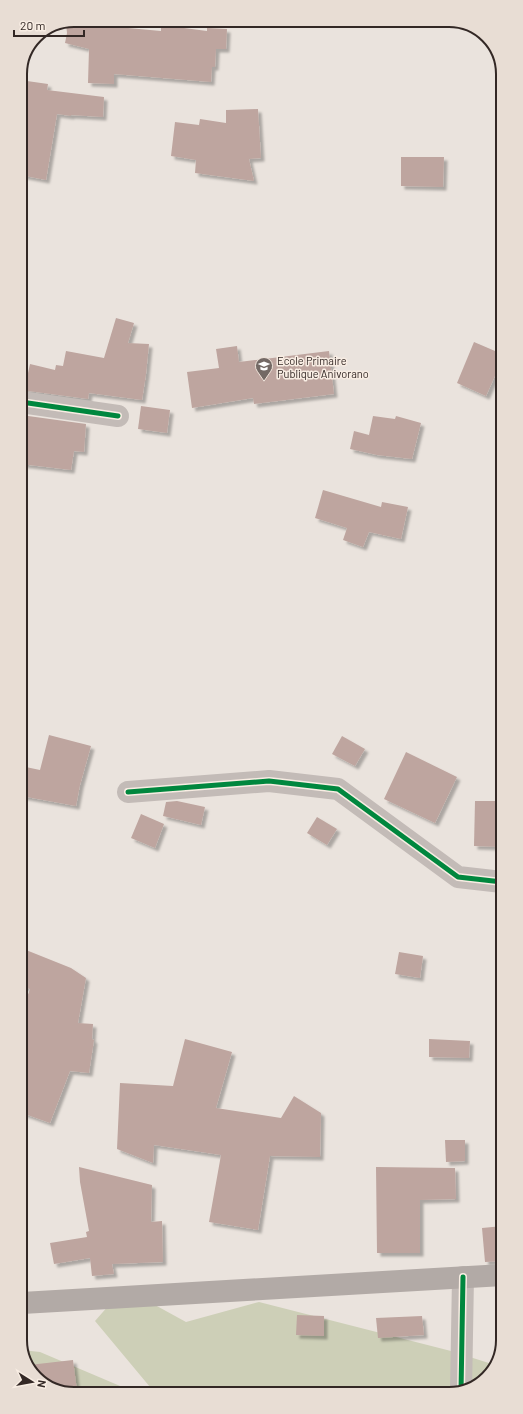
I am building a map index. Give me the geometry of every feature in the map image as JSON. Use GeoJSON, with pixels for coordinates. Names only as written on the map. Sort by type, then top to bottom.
{"type":"FeatureCollection","features":[{"type":"Feature","properties":{"kind":"main road"},"geometry":{"type":"LineString","coordinates":[[27,1303],[496,1275]]}},
{"type":"Feature","properties":{"kind":"street"},"geometry":{"type":"LineString","coordinates":[[27,403],[118,416]]}},
{"type":"Feature","properties":{"kind":"street"},"geometry":{"type":"LineString","coordinates":[[128,792],[269,781],[338,789],[458,877],[496,881]]}},
{"type":"Feature","properties":{"kind":"street"},"geometry":{"type":"LineString","coordinates":[[461,1385],[463,1277]]}},
{"type":"Feature","properties":{"kind":"green space"},"geometry":{"type":"Polygon","coordinates":[[[124,1288],[186,1322],[259,1302],[451,1351],[490,1363],[486,1369],[475,1379],[455,1387],[150,1387],[95,1321],[124,1288]]]}},
{"type":"Feature","properties":{"kind":"green space"},"geometry":{"type":"Polygon","coordinates":[[[29,1351],[40,1352],[122,1387],[71,1387],[56,1383],[52,1381],[52,1362],[32,1362],[29,1351]]]}},
{"type":"Feature","properties":{"kind":"building"},"geometry":{"type":"Polygon","coordinates":[[[66,27],[68,27],[117,27],[161,31],[161,27],[176,27],[207,31],[207,28],[227,29],[226,49],[216,49],[215,67],[212,67],[211,82],[114,74],[114,84],[88,83],[89,49],[65,43],[66,27]]]}},
{"type":"Feature","properties":{"kind":"building"},"geometry":{"type":"Polygon","coordinates":[[[27,81],[48,84],[47,90],[104,97],[103,117],[57,114],[46,180],[27,176],[27,81]]]}},
{"type":"Feature","properties":{"kind":"building"},"geometry":{"type":"Polygon","coordinates":[[[258,109],[261,158],[249,159],[254,181],[195,173],[196,160],[171,156],[175,122],[199,125],[200,119],[226,123],[226,110],[258,109]]]}},
{"type":"Feature","properties":{"kind":"building"},"geometry":{"type":"Polygon","coordinates":[[[401,157],[444,157],[443,187],[401,186],[401,157]]]}},
{"type":"Feature","properties":{"kind":"building"},"geometry":{"type":"Polygon","coordinates":[[[116,318],[134,323],[128,343],[149,344],[142,400],[89,393],[88,399],[27,391],[27,373],[30,364],[55,370],[56,365],[63,366],[66,351],[104,358],[116,318]]]}},
{"type":"Feature","properties":{"kind":"building"},"geometry":{"type":"Polygon","coordinates":[[[474,342],[496,351],[496,374],[486,396],[457,383],[474,342]]]}},
{"type":"Feature","properties":{"kind":"building"},"geometry":{"type":"Polygon","coordinates":[[[237,346],[239,362],[329,351],[334,394],[254,404],[253,398],[192,408],[187,372],[219,368],[216,349],[237,346]]]}},
{"type":"Feature","properties":{"kind":"building"},"geometry":{"type":"Polygon","coordinates":[[[141,406],[170,410],[167,433],[138,429],[141,406]]]}},
{"type":"Feature","properties":{"kind":"building"},"geometry":{"type":"Polygon","coordinates":[[[27,416],[86,424],[84,452],[74,451],[71,470],[27,465],[27,416]]]}},
{"type":"Feature","properties":{"kind":"building"},"geometry":{"type":"Polygon","coordinates":[[[373,416],[395,419],[396,416],[421,423],[412,459],[377,455],[350,449],[354,431],[369,435],[373,416]]]}},
{"type":"Feature","properties":{"kind":"building"},"geometry":{"type":"Polygon","coordinates":[[[323,490],[381,507],[382,502],[408,507],[401,539],[369,532],[363,547],[343,540],[347,528],[315,518],[323,490]]]}},
{"type":"Feature","properties":{"kind":"building"},"geometry":{"type":"Polygon","coordinates":[[[49,735],[91,746],[80,785],[76,806],[27,797],[27,767],[40,770],[49,735]]]}},
{"type":"Feature","properties":{"kind":"building"},"geometry":{"type":"Polygon","coordinates":[[[342,736],[365,749],[355,766],[332,754],[342,736]]]}},
{"type":"Feature","properties":{"kind":"building"},"geometry":{"type":"Polygon","coordinates":[[[406,752],[457,777],[435,823],[384,799],[406,752]]]}},
{"type":"Feature","properties":{"kind":"building"},"geometry":{"type":"Polygon","coordinates":[[[177,801],[205,807],[201,825],[163,816],[166,802],[177,801]]]}},
{"type":"Feature","properties":{"kind":"building"},"geometry":{"type":"Polygon","coordinates":[[[475,801],[496,801],[496,847],[474,846],[475,801]]]}},
{"type":"Feature","properties":{"kind":"building"},"geometry":{"type":"Polygon","coordinates":[[[141,814],[164,824],[155,848],[131,838],[141,814]]]}},
{"type":"Feature","properties":{"kind":"building"},"geometry":{"type":"Polygon","coordinates":[[[317,817],[337,829],[327,845],[307,833],[317,817]]]}},
{"type":"Feature","properties":{"kind":"building"},"geometry":{"type":"Polygon","coordinates":[[[27,950],[71,968],[86,978],[78,1023],[93,1024],[92,1039],[94,1040],[89,1073],[70,1071],[50,1123],[27,1115],[27,997],[30,989],[27,988],[27,950]]]}},
{"type":"Feature","properties":{"kind":"building"},"geometry":{"type":"Polygon","coordinates":[[[399,952],[423,956],[420,978],[395,974],[399,952]]]}},
{"type":"Feature","properties":{"kind":"building"},"geometry":{"type":"Polygon","coordinates":[[[185,1039],[232,1052],[216,1108],[281,1118],[294,1096],[321,1113],[320,1157],[270,1156],[258,1230],[209,1222],[221,1155],[154,1145],[153,1163],[117,1149],[120,1083],[173,1086],[185,1039]]]}},
{"type":"Feature","properties":{"kind":"building"},"geometry":{"type":"Polygon","coordinates":[[[429,1039],[470,1041],[469,1058],[429,1057],[429,1039]]]}},
{"type":"Feature","properties":{"kind":"building"},"geometry":{"type":"Polygon","coordinates":[[[445,1140],[465,1140],[465,1161],[446,1162],[445,1140]]]}},
{"type":"Feature","properties":{"kind":"building"},"geometry":{"type":"Polygon","coordinates":[[[79,1167],[152,1185],[151,1222],[162,1221],[163,1262],[112,1264],[114,1274],[92,1276],[90,1258],[54,1264],[50,1243],[87,1237],[86,1232],[89,1231],[80,1182],[79,1167]]]}},
{"type":"Feature","properties":{"kind":"building"},"geometry":{"type":"Polygon","coordinates":[[[376,1167],[455,1168],[456,1199],[420,1200],[420,1253],[377,1253],[376,1167]]]}},
{"type":"Feature","properties":{"kind":"building"},"geometry":{"type":"Polygon","coordinates":[[[496,1227],[496,1261],[485,1262],[482,1228],[496,1227]]]}},
{"type":"Feature","properties":{"kind":"building"},"geometry":{"type":"Polygon","coordinates":[[[297,1315],[324,1316],[324,1336],[296,1335],[297,1315]]]}},
{"type":"Feature","properties":{"kind":"building"},"geometry":{"type":"Polygon","coordinates":[[[422,1316],[424,1335],[378,1338],[376,1318],[422,1316]]]}},
{"type":"Feature","properties":{"kind":"building"},"geometry":{"type":"Polygon","coordinates":[[[73,1360],[76,1387],[65,1386],[52,1381],[52,1362],[73,1360]]]}},
{"type":"Feature","properties":{"kind":"cycle path"},"geometry":{"type":"LineString","coordinates":[[27,403],[118,416]]}},
{"type":"Feature","properties":{"kind":"cycle path"},"geometry":{"type":"LineString","coordinates":[[128,792],[269,781],[338,789],[458,877],[496,881]]}},
{"type":"Feature","properties":{"kind":"cycle path"},"geometry":{"type":"LineString","coordinates":[[461,1385],[463,1277]]}},
{"type":"Feature","properties":{"kind":"place","name":"Ecole Primaire Publique Anivorano"},"geometry":{"type":"Point","coordinates":[264,381]}}]}
